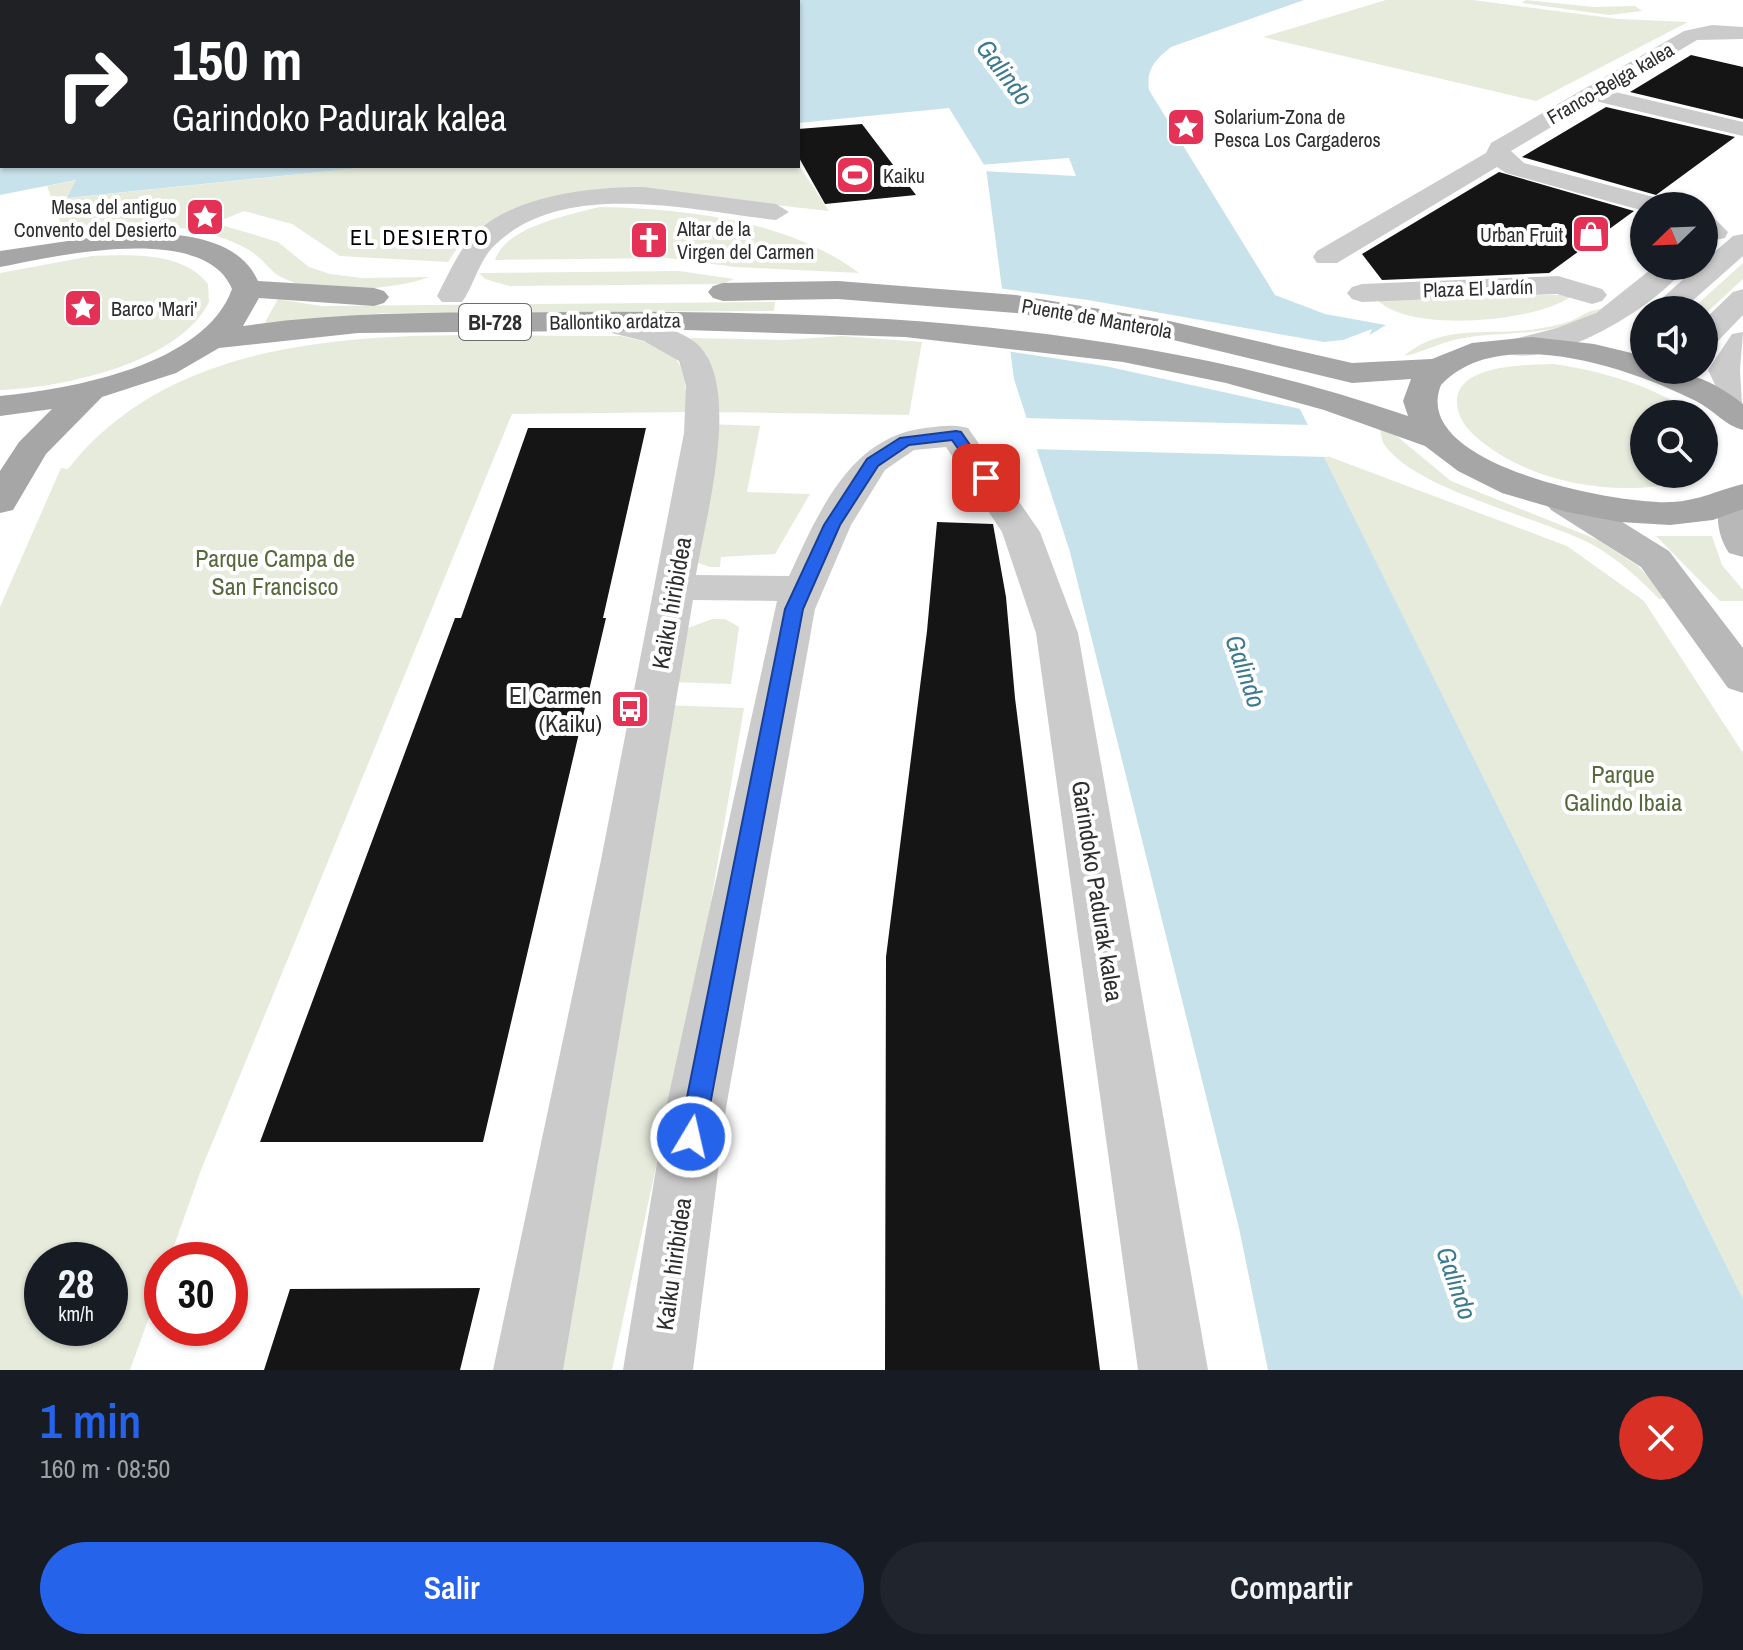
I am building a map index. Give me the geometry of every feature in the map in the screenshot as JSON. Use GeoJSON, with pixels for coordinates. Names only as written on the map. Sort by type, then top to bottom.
{"type":"FeatureCollection","features":[{"type":"Feature","properties":{"kind":"main road"},"geometry":{"type":"LineString","coordinates":[[0,259],[74,245],[118,241],[169,243],[210,252],[237,268],[247,289]]}},
{"type":"Feature","properties":{"kind":"main road","name":"Ballontiko ardatza"},"geometry":{"type":"LineString","coordinates":[[0,406],[90,391],[150,371],[209,340],[237,314],[247,289],[340,298],[785,291]]}},
{"type":"Feature","properties":{"kind":"main road","name":"Puente de Manterola"},"geometry":{"type":"LineString","coordinates":[[785,291],[838,290],[1031,306],[1165,329],[1346,387]]}},
{"type":"Feature","properties":{"kind":"main road","name":"Ballontiko ardatza"},"geometry":{"type":"LineString","coordinates":[[209,340],[326,325],[598,321],[861,323]]}},
{"type":"Feature","properties":{"kind":"main road","name":"Puente de Manterola"},"geometry":{"type":"LineString","coordinates":[[861,323],[991,335],[1346,387]]}},
{"type":"Feature","properties":{"kind":"main road"},"geometry":{"type":"LineString","coordinates":[[1346,387],[1436,368],[1458,357],[1521,347],[1590,353],[1630,363]]}},
{"type":"Feature","properties":{"kind":"main road"},"geometry":{"type":"LineString","coordinates":[[1436,368],[1421,388],[1421,412],[1439,439]]}},
{"type":"Feature","properties":{"kind":"main road"},"geometry":{"type":"LineString","coordinates":[[1706,384],[1743,420]]}},
{"type":"Feature","properties":{"kind":"main road"},"geometry":{"type":"LineString","coordinates":[[1346,387],[1439,439],[1470,463],[1512,485],[1564,502],[1614,511],[1663,514],[1706,510],[1741,497]]}},
{"type":"Feature","properties":{"kind":"main road","name":"Ballontiko ardatza"},"geometry":{"type":"LineString","coordinates":[[0,502],[31,449],[90,391]]}},
{"type":"Feature","properties":{"kind":"main road"},"geometry":{"type":"LineString","coordinates":[[1741,497],[1736,526],[1743,545]]}},
{"type":"Feature","properties":{"kind":"main road"},"geometry":{"type":"LineString","coordinates":[[1564,502],[1655,559],[1743,678]]}},
{"type":"Feature","properties":{"kind":"street","name":"Franco-Belga kalea"},"geometry":{"type":"LineString","coordinates":[[1327,257],[1498,156],[1499,148],[1691,35],[1738,32]]}},
{"type":"Feature","properties":{"kind":"street"},"geometry":{"type":"LineString","coordinates":[[1591,93],[1743,129]]}},
{"type":"Feature","properties":{"kind":"street"},"geometry":{"type":"LineString","coordinates":[[1498,156],[1529,173],[1630,199]]}},
{"type":"Feature","properties":{"kind":"street"},"geometry":{"type":"LineString","coordinates":[[452,296],[488,236],[519,219],[555,207],[642,195],[776,212]]}},
{"type":"Feature","properties":{"kind":"street"},"geometry":{"type":"LineString","coordinates":[[1674,296],[1720,231]]}},
{"type":"Feature","properties":{"kind":"street"},"geometry":{"type":"LineString","coordinates":[[1521,347],[1568,335],[1607,319],[1655,280]]}},
{"type":"Feature","properties":{"kind":"street","name":"Plaza El Jardín"},"geometry":{"type":"LineString","coordinates":[[1362,293],[1558,285],[1592,295]]}},
{"type":"Feature","properties":{"kind":"street"},"geometry":{"type":"LineString","coordinates":[[1718,323],[1743,298]]}},
{"type":"Feature","properties":{"kind":"street","name":"Kaiku hiribidea"},"geometry":{"type":"LineString","coordinates":[[528,1370],[675,587],[703,402],[698,365],[687,352],[670,339],[598,321]]}},
{"type":"Feature","properties":{"kind":"street"},"geometry":{"type":"LineString","coordinates":[[1590,353],[1630,334]]}},
{"type":"Feature","properties":{"kind":"street"},"geometry":{"type":"LineString","coordinates":[[1743,341],[1724,370],[1743,411]]}},
{"type":"Feature","properties":{"kind":"street","name":"Kaiku hiribidea"},"geometry":{"type":"LineString","coordinates":[[658,1370],[696,1108],[744,878],[791,623],[832,525],[872,463],[905,441],[956,435]]}},
{"type":"Feature","properties":{"kind":"street","name":"Garindoko Padurak kalea"},"geometry":{"type":"LineString","coordinates":[[956,435],[1021,532],[1057,633],[1173,1370]]}},
{"type":"Feature","properties":{"kind":"street"},"geometry":{"type":"LineString","coordinates":[[675,587],[803,589]]}},
{"type":"Feature","properties":{"kind":"green space"},"geometry":{"type":"Polygon","coordinates":[[[1386,0],[1473,0],[1618,19],[1688,22],[1536,101],[1263,37],[1386,0]]]}},
{"type":"Feature","properties":{"kind":"green space"},"geometry":{"type":"Polygon","coordinates":[[[1526,0],[1594,7],[1635,6],[1642,11],[1609,15],[1522,3],[1526,0]]]}},
{"type":"Feature","properties":{"kind":"green space"},"geometry":{"type":"Polygon","coordinates":[[[800,167],[829,211],[633,189],[551,199],[499,216],[465,237],[448,262],[340,256],[292,224],[244,211],[215,223],[278,242],[309,267],[330,274],[362,278],[430,277],[375,288],[333,289],[295,283],[279,276],[244,247],[199,231],[149,227],[64,233],[47,186],[77,180],[69,198],[360,168],[800,167]]]}},
{"type":"Feature","properties":{"kind":"green space"},"geometry":{"type":"Polygon","coordinates":[[[600,207],[701,215],[769,229],[831,255],[859,273],[735,267],[668,258],[495,260],[501,249],[525,231],[557,218],[600,207]]]}},
{"type":"Feature","properties":{"kind":"green space"},"geometry":{"type":"Polygon","coordinates":[[[122,255],[170,260],[197,273],[208,284],[209,302],[194,323],[146,356],[116,368],[55,384],[0,390],[0,273],[92,256],[122,255]]]}},
{"type":"Feature","properties":{"kind":"green space"},"geometry":{"type":"Polygon","coordinates":[[[1743,263],[1743,279],[1718,302],[1718,296],[1706,296],[1743,263]]]}},
{"type":"Feature","properties":{"kind":"green space"},"geometry":{"type":"Polygon","coordinates":[[[679,271],[734,279],[723,284],[509,286],[485,279],[479,273],[679,271]]]}},
{"type":"Feature","properties":{"kind":"green space"},"geometry":{"type":"Polygon","coordinates":[[[1374,296],[1570,297],[1529,313],[1469,320],[1411,316],[1389,308],[1374,296]]]}},
{"type":"Feature","properties":{"kind":"green space"},"geometry":{"type":"Polygon","coordinates":[[[278,299],[321,306],[775,302],[774,311],[384,313],[264,324],[278,299]]]}},
{"type":"Feature","properties":{"kind":"green space"},"geometry":{"type":"Polygon","coordinates":[[[1601,309],[1570,325],[1464,338],[1404,356],[1433,339],[1449,335],[1541,328],[1568,322],[1601,309]]]}},
{"type":"Feature","properties":{"kind":"green space","name":"Parque Campa de San Francisco"},"geometry":{"type":"Polygon","coordinates":[[[475,335],[620,336],[654,344],[674,356],[679,365],[689,412],[512,414],[201,1170],[175,1242],[144,1242],[144,1331],[130,1370],[0,1370],[0,607],[61,468],[68,469],[120,417],[182,381],[250,357],[323,343],[475,335]]]}},
{"type":"Feature","properties":{"kind":"green space"},"geometry":{"type":"Polygon","coordinates":[[[842,336],[922,342],[909,415],[712,412],[707,355],[690,338],[786,340],[842,336]]]}},
{"type":"Feature","properties":{"kind":"green space"},"geometry":{"type":"Polygon","coordinates":[[[1554,364],[1591,371],[1627,381],[1669,400],[1630,400],[1630,488],[1584,484],[1523,467],[1497,453],[1465,425],[1457,404],[1459,391],[1467,381],[1494,369],[1554,364]]]}},
{"type":"Feature","properties":{"kind":"green space"},"geometry":{"type":"Polygon","coordinates":[[[710,424],[760,426],[747,492],[810,494],[775,554],[721,557],[720,567],[693,561],[710,424]]]}},
{"type":"Feature","properties":{"kind":"green space"},"geometry":{"type":"Polygon","coordinates":[[[1379,426],[1393,433],[1451,481],[1598,540],[1638,566],[1669,599],[1659,599],[1628,569],[1593,545],[1481,502],[1422,475],[1384,444],[1379,426]]]}},
{"type":"Feature","properties":{"kind":"green space","name":"Parque Galindo Ibaia"},"geometry":{"type":"Polygon","coordinates":[[[1322,454],[1567,546],[1644,601],[1743,753],[1743,1299],[1322,454]]]}},
{"type":"Feature","properties":{"kind":"green space"},"geometry":{"type":"Polygon","coordinates":[[[1656,536],[1712,536],[1722,565],[1743,590],[1743,601],[1720,601],[1656,536]]]}},
{"type":"Feature","properties":{"kind":"green space"},"geometry":{"type":"Polygon","coordinates":[[[712,619],[725,619],[739,627],[731,684],[670,682],[680,631],[712,619]]]}},
{"type":"Feature","properties":{"kind":"green space"},"geometry":{"type":"Polygon","coordinates":[[[664,705],[744,708],[701,960],[612,1370],[557,1370],[664,705]]]}},
{"type":"Feature","properties":{"kind":"water","name":"Galindo"},"geometry":{"type":"Polygon","coordinates":[[[800,0],[1304,0],[1171,47],[1153,66],[1149,90],[1275,295],[1325,314],[1386,325],[1288,385],[1743,1299],[1743,1370],[1268,1370],[1239,1228],[1070,552],[1014,379],[986,168],[949,108],[800,123],[800,0]]]}},
{"type":"Feature","properties":{"kind":"water"},"geometry":{"type":"Polygon","coordinates":[[[0,168],[360,168],[67,198],[76,180],[0,195],[0,168]]]}},
{"type":"Feature","properties":{"kind":"pier"},"geometry":{"type":"Polygon","coordinates":[[[1069,158],[1076,176],[982,171],[979,165],[1069,158]]]}},
{"type":"Feature","properties":{"kind":"pier"},"geometry":{"type":"Polygon","coordinates":[[[998,288],[1088,300],[1324,342],[1343,340],[1372,329],[1367,341],[1293,386],[1305,410],[1105,366],[1006,351],[998,288]]]}},
{"type":"Feature","properties":{"kind":"pier"},"geometry":{"type":"Polygon","coordinates":[[[1022,418],[1312,425],[1328,457],[1032,449],[1022,418]]]}},
{"type":"Feature","properties":{"kind":"building"},"geometry":{"type":"Polygon","coordinates":[[[1691,55],[1743,67],[1743,119],[1630,92],[1691,55]]]}},
{"type":"Feature","properties":{"kind":"building"},"geometry":{"type":"Polygon","coordinates":[[[1606,107],[1735,137],[1660,192],[1645,192],[1522,157],[1606,107]]]}},
{"type":"Feature","properties":{"kind":"building","name":"Kaiku"},"geometry":{"type":"Polygon","coordinates":[[[862,124],[916,195],[825,204],[800,160],[800,129],[862,124]]]}},
{"type":"Feature","properties":{"kind":"building"},"geometry":{"type":"Polygon","coordinates":[[[1499,172],[1630,210],[1630,214],[1549,273],[1382,280],[1362,254],[1499,172]]]}},
{"type":"Feature","properties":{"kind":"building"},"geometry":{"type":"Polygon","coordinates":[[[528,428],[646,428],[603,618],[606,618],[483,1142],[260,1142],[455,618],[461,618],[528,428]]]}},
{"type":"Feature","properties":{"kind":"building"},"geometry":{"type":"Polygon","coordinates":[[[937,522],[993,524],[1006,597],[1015,698],[1100,1370],[885,1370],[886,957],[927,631],[937,522]]]}},
{"type":"Feature","properties":{"kind":"building"},"geometry":{"type":"Polygon","coordinates":[[[480,1288],[460,1370],[264,1370],[290,1289],[480,1288]]]}},
{"type":"Feature","properties":{"kind":"place","name":"Solarium-Zona de Pesca Los Cargaderos"},"geometry":{"type":"Point","coordinates":[1186,127]}},
{"type":"Feature","properties":{"kind":"place","name":"Kaiku"},"geometry":{"type":"Point","coordinates":[855,175]}},
{"type":"Feature","properties":{"kind":"place","name":"Mesa del antiguo Convento del Desierto"},"geometry":{"type":"Point","coordinates":[205,217]}},
{"type":"Feature","properties":{"kind":"place","name":"Urban Fruit"},"geometry":{"type":"Point","coordinates":[1591,234]}},
{"type":"Feature","properties":{"kind":"place","name":"Altar de la Virgen del Carmen"},"geometry":{"type":"Point","coordinates":[649,240]}},
{"type":"Feature","properties":{"kind":"place","name":"Barco 'Mari'"},"geometry":{"type":"Point","coordinates":[83,308]}},
{"type":"Feature","properties":{"kind":"place","name":"El Carmen (Kaiku)"},"geometry":{"type":"Point","coordinates":[630,709]}},
{"type":"Feature","properties":{"kind":"district","name":"EL DESIERTO"},"geometry":{"type":"Point","coordinates":[420,237]}},
{"type":"Feature","properties":{"kind":"route"},"geometry":{"type":"LineString","coordinates":[[691,1137],[744,878],[794,609],[832,525],[872,463],[905,441],[956,435],[986,478]]}}]}
